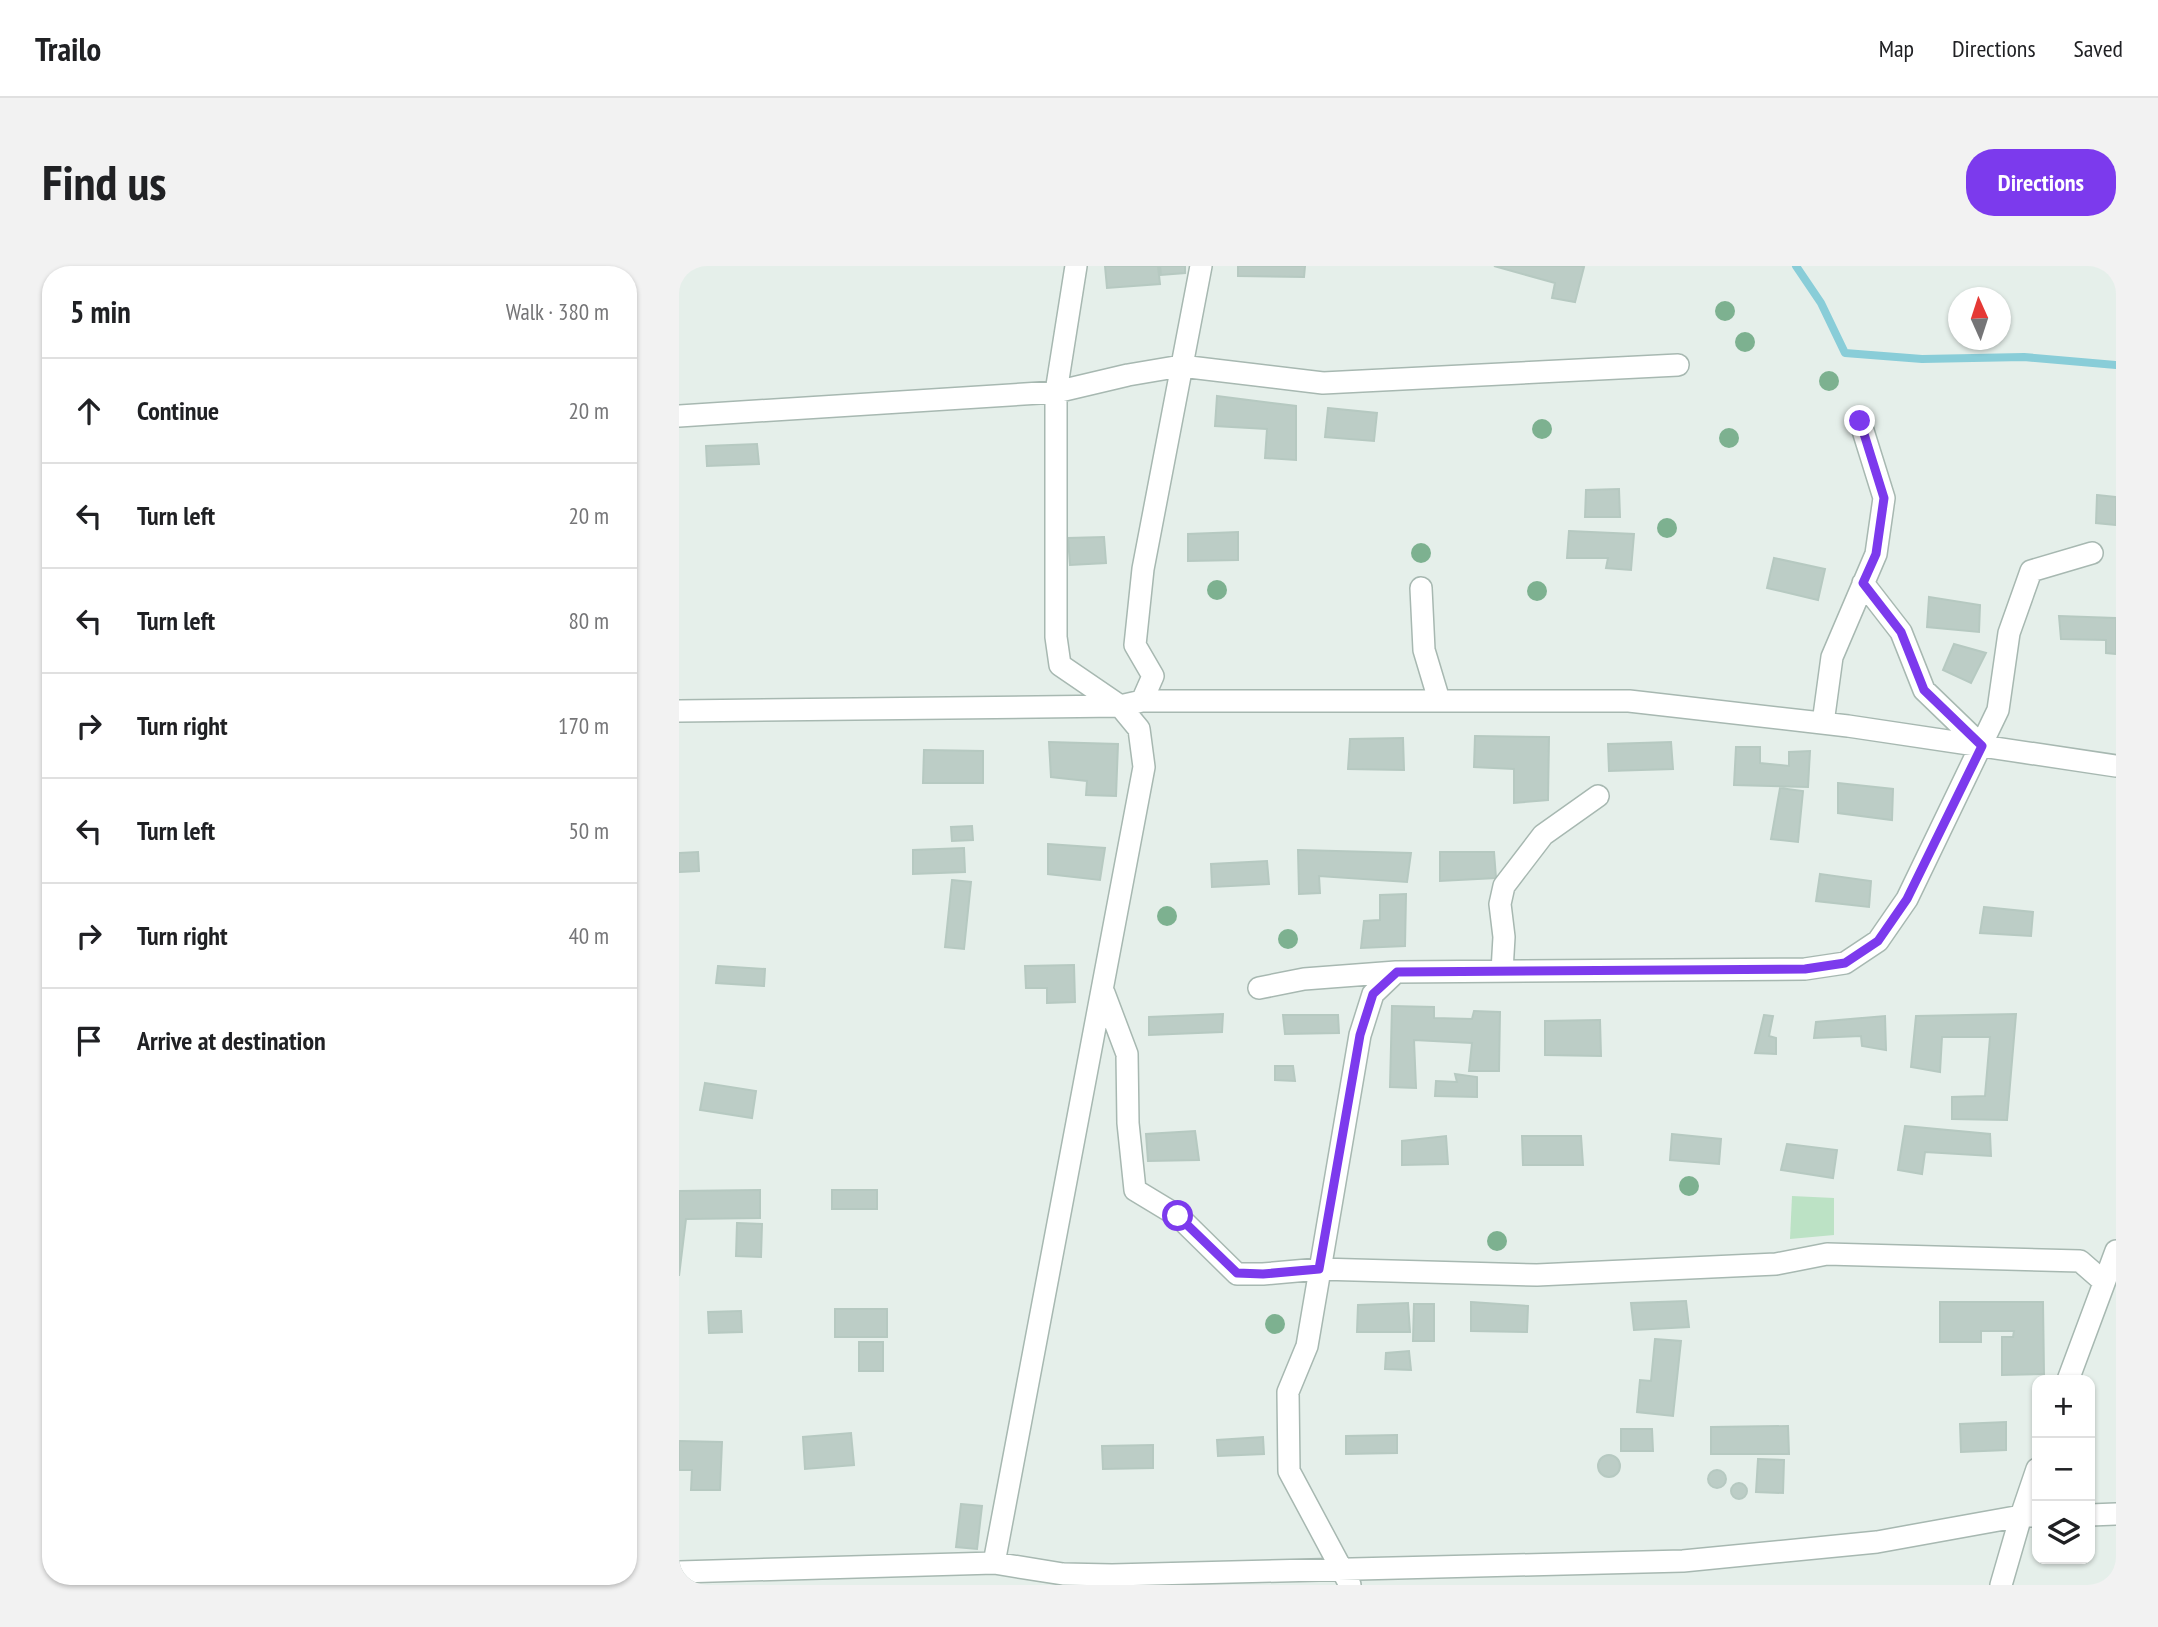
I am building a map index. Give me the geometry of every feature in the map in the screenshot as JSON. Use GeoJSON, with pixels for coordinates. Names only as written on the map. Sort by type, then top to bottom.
{"type":"FeatureCollection","features":[{"type":"Feature","properties":{"kind":"street"},"geometry":{"type":"LineString","coordinates":[[994,1563],[1144,767],[1139,729],[1120,706],[1060,665],[1056,637],[1056,392],[1076,266]]}},
{"type":"Feature","properties":{"kind":"street"},"geometry":{"type":"LineString","coordinates":[[1142,701],[1153,676],[1135,645],[1143,569],[1201,266]]}},
{"type":"Feature","properties":{"kind":"street"},"geometry":{"type":"LineString","coordinates":[[679,416],[1056,392],[1181,366],[1323,383],[1678,365]]}},
{"type":"Feature","properties":{"kind":"street"},"geometry":{"type":"LineString","coordinates":[[1823,723],[1832,657],[1876,554],[1884,498],[1860,421]]}},
{"type":"Feature","properties":{"kind":"street"},"geometry":{"type":"LineString","coordinates":[[1259,988],[1304,979],[1397,972],[1805,969],[1845,963],[1878,941],[1907,899],[1982,746],[1998,710],[2009,633],[2031,571],[2092,553]]}},
{"type":"Feature","properties":{"kind":"street"},"geometry":{"type":"LineString","coordinates":[[1863,583],[1901,632],[1924,690],[1982,746]]}},
{"type":"Feature","properties":{"kind":"street"},"geometry":{"type":"LineString","coordinates":[[1421,588],[1424,650],[1439,700]]}},
{"type":"Feature","properties":{"kind":"street"},"geometry":{"type":"LineString","coordinates":[[679,711],[1120,706],[1142,701],[1629,701],[1823,723],[2116,766]]}},
{"type":"Feature","properties":{"kind":"street"},"geometry":{"type":"LineString","coordinates":[[1502,971],[1504,937],[1500,904],[1504,886],[1543,835],[1598,796]]}},
{"type":"Feature","properties":{"kind":"street"},"geometry":{"type":"LineString","coordinates":[[1345,1577],[1289,1471],[1288,1392],[1307,1346],[1360,1035],[1373,994],[1397,972]]}},
{"type":"Feature","properties":{"kind":"street"},"geometry":{"type":"LineString","coordinates":[[1103,991],[1127,1054],[1128,1123],[1135,1191],[1178,1216],[1237,1273],[1263,1274],[1319,1269],[1537,1275],[1776,1264],[1827,1254],[2080,1261],[2103,1281]]}},
{"type":"Feature","properties":{"kind":"street"},"geometry":{"type":"LineString","coordinates":[[2071,1375],[2116,1251]]}},
{"type":"Feature","properties":{"kind":"street"},"geometry":{"type":"LineString","coordinates":[[2001,1585],[2029,1516],[2032,1498]]}},
{"type":"Feature","properties":{"kind":"street"},"geometry":{"type":"LineString","coordinates":[[2095,1515],[2116,1514]]}},
{"type":"Feature","properties":{"kind":"street"},"geometry":{"type":"LineString","coordinates":[[679,1572],[994,1563],[1063,1574],[1345,1577],[1683,1561],[1877,1542],[2029,1516]]}},
{"type":"Feature","properties":{"kind":"green space"},"geometry":{"type":"Polygon","coordinates":[[[1792,1196],[1834,1198],[1834,1235],[1790,1239],[1792,1196]]]}},
{"type":"Feature","properties":{"kind":"building"},"geometry":{"type":"Polygon","coordinates":[[[1105,266],[1158,266],[1160,284],[1107,288],[1105,266]]]}},
{"type":"Feature","properties":{"kind":"building"},"geometry":{"type":"Polygon","coordinates":[[[1160,266],[1185,266],[1185,273],[1161,275],[1160,266]]]}},
{"type":"Feature","properties":{"kind":"building"},"geometry":{"type":"Polygon","coordinates":[[[1238,266],[1305,266],[1304,277],[1238,276],[1238,266]]]}},
{"type":"Feature","properties":{"kind":"building"},"geometry":{"type":"Polygon","coordinates":[[[1494,266],[1584,267],[1575,302],[1552,298],[1555,283],[1494,266]]]}},
{"type":"Feature","properties":{"kind":"building"},"geometry":{"type":"Polygon","coordinates":[[[1217,396],[1296,406],[1296,460],[1265,458],[1267,429],[1215,426],[1217,396]]]}},
{"type":"Feature","properties":{"kind":"building"},"geometry":{"type":"Polygon","coordinates":[[[1328,408],[1377,413],[1374,441],[1325,437],[1328,408]]]}},
{"type":"Feature","properties":{"kind":"building"},"geometry":{"type":"Polygon","coordinates":[[[757,444],[759,464],[707,466],[706,446],[757,444]]]}},
{"type":"Feature","properties":{"kind":"building"},"geometry":{"type":"Polygon","coordinates":[[[1619,489],[1620,517],[1585,517],[1586,490],[1619,489]]]}},
{"type":"Feature","properties":{"kind":"building"},"geometry":{"type":"Polygon","coordinates":[[[2097,495],[2116,497],[2116,525],[2096,523],[2097,495]]]}},
{"type":"Feature","properties":{"kind":"building"},"geometry":{"type":"Polygon","coordinates":[[[1569,531],[1634,534],[1631,570],[1606,568],[1608,558],[1567,558],[1569,531]]]}},
{"type":"Feature","properties":{"kind":"building"},"geometry":{"type":"Polygon","coordinates":[[[1238,532],[1238,560],[1188,561],[1188,534],[1238,532]]]}},
{"type":"Feature","properties":{"kind":"building"},"geometry":{"type":"Polygon","coordinates":[[[1104,537],[1106,563],[1070,565],[1068,538],[1104,537]]]}},
{"type":"Feature","properties":{"kind":"building"},"geometry":{"type":"Polygon","coordinates":[[[1774,558],[1825,569],[1818,600],[1767,588],[1774,558]]]}},
{"type":"Feature","properties":{"kind":"building"},"geometry":{"type":"Polygon","coordinates":[[[1929,597],[1980,605],[1979,632],[1927,627],[1929,597]]]}},
{"type":"Feature","properties":{"kind":"building"},"geometry":{"type":"Polygon","coordinates":[[[2059,616],[2116,618],[2116,654],[2106,653],[2106,640],[2061,639],[2059,616]]]}},
{"type":"Feature","properties":{"kind":"building"},"geometry":{"type":"Polygon","coordinates":[[[1954,644],[1986,653],[1971,683],[1943,670],[1954,644]]]}},
{"type":"Feature","properties":{"kind":"building"},"geometry":{"type":"Polygon","coordinates":[[[1475,736],[1549,737],[1548,800],[1514,803],[1514,769],[1474,767],[1475,736]]]}},
{"type":"Feature","properties":{"kind":"building"},"geometry":{"type":"Polygon","coordinates":[[[1403,738],[1404,770],[1348,769],[1350,739],[1403,738]]]}},
{"type":"Feature","properties":{"kind":"building"},"geometry":{"type":"Polygon","coordinates":[[[1049,742],[1118,744],[1116,796],[1086,795],[1087,781],[1051,777],[1049,742]]]}},
{"type":"Feature","properties":{"kind":"building"},"geometry":{"type":"Polygon","coordinates":[[[1671,742],[1673,769],[1609,771],[1608,744],[1671,742]]]}},
{"type":"Feature","properties":{"kind":"building"},"geometry":{"type":"Polygon","coordinates":[[[1736,747],[1760,747],[1760,763],[1789,766],[1789,752],[1810,751],[1808,787],[1734,785],[1736,747]]]}},
{"type":"Feature","properties":{"kind":"building"},"geometry":{"type":"Polygon","coordinates":[[[924,750],[983,751],[983,783],[923,783],[924,750]]]}},
{"type":"Feature","properties":{"kind":"building"},"geometry":{"type":"Polygon","coordinates":[[[1838,783],[1893,789],[1892,820],[1838,813],[1838,783]]]}},
{"type":"Feature","properties":{"kind":"building"},"geometry":{"type":"Polygon","coordinates":[[[1780,788],[1803,791],[1798,842],[1771,839],[1780,788]]]}},
{"type":"Feature","properties":{"kind":"building"},"geometry":{"type":"Polygon","coordinates":[[[972,826],[973,840],[952,841],[951,827],[972,826]]]}},
{"type":"Feature","properties":{"kind":"building"},"geometry":{"type":"Polygon","coordinates":[[[1048,844],[1105,848],[1100,880],[1048,874],[1048,844]]]}},
{"type":"Feature","properties":{"kind":"building"},"geometry":{"type":"Polygon","coordinates":[[[964,848],[965,872],[913,874],[913,850],[964,848]]]}},
{"type":"Feature","properties":{"kind":"building"},"geometry":{"type":"Polygon","coordinates":[[[1298,850],[1411,853],[1407,882],[1319,876],[1320,893],[1299,894],[1298,850]]]}},
{"type":"Feature","properties":{"kind":"building"},"geometry":{"type":"Polygon","coordinates":[[[698,852],[699,871],[679,872],[679,853],[698,852]]]}},
{"type":"Feature","properties":{"kind":"building"},"geometry":{"type":"Polygon","coordinates":[[[1440,852],[1494,852],[1496,878],[1440,881],[1440,852]]]}},
{"type":"Feature","properties":{"kind":"building"},"geometry":{"type":"Polygon","coordinates":[[[1267,861],[1269,884],[1212,887],[1211,864],[1267,861]]]}},
{"type":"Feature","properties":{"kind":"building"},"geometry":{"type":"Polygon","coordinates":[[[1820,874],[1871,881],[1869,907],[1816,901],[1820,874]]]}},
{"type":"Feature","properties":{"kind":"building"},"geometry":{"type":"Polygon","coordinates":[[[952,880],[971,882],[964,949],[945,947],[952,880]]]}},
{"type":"Feature","properties":{"kind":"building"},"geometry":{"type":"Polygon","coordinates":[[[1406,894],[1405,946],[1361,948],[1364,921],[1380,920],[1380,895],[1406,894]]]}},
{"type":"Feature","properties":{"kind":"building"},"geometry":{"type":"Polygon","coordinates":[[[1984,907],[2033,912],[2031,936],[1980,933],[1984,907]]]}},
{"type":"Feature","properties":{"kind":"building"},"geometry":{"type":"Polygon","coordinates":[[[1074,965],[1075,1002],[1047,1003],[1047,988],[1026,988],[1025,966],[1074,965]]]}},
{"type":"Feature","properties":{"kind":"building"},"geometry":{"type":"Polygon","coordinates":[[[718,966],[765,969],[764,986],[716,983],[718,966]]]}},
{"type":"Feature","properties":{"kind":"building"},"geometry":{"type":"Polygon","coordinates":[[[1392,1006],[1434,1007],[1434,1018],[1472,1019],[1474,1011],[1500,1012],[1499,1071],[1469,1071],[1472,1043],[1414,1040],[1416,1088],[1390,1087],[1392,1006]]]}},
{"type":"Feature","properties":{"kind":"building"},"geometry":{"type":"Polygon","coordinates":[[[1223,1014],[1222,1032],[1149,1035],[1149,1017],[1223,1014]]]}},
{"type":"Feature","properties":{"kind":"building"},"geometry":{"type":"Polygon","coordinates":[[[2016,1014],[2007,1120],[1952,1119],[1952,1097],[1985,1096],[1990,1037],[1942,1037],[1940,1072],[1911,1067],[1916,1016],[2016,1014]]]}},
{"type":"Feature","properties":{"kind":"building"},"geometry":{"type":"Polygon","coordinates":[[[1283,1015],[1338,1015],[1339,1033],[1285,1034],[1283,1015]]]}},
{"type":"Feature","properties":{"kind":"building"},"geometry":{"type":"Polygon","coordinates":[[[1764,1015],[1773,1016],[1769,1036],[1776,1038],[1776,1054],[1755,1053],[1764,1015]]]}},
{"type":"Feature","properties":{"kind":"building"},"geometry":{"type":"Polygon","coordinates":[[[1885,1016],[1886,1050],[1862,1046],[1861,1036],[1814,1038],[1816,1022],[1885,1016]]]}},
{"type":"Feature","properties":{"kind":"building"},"geometry":{"type":"Polygon","coordinates":[[[1600,1020],[1601,1056],[1545,1055],[1545,1021],[1600,1020]]]}},
{"type":"Feature","properties":{"kind":"building"},"geometry":{"type":"Polygon","coordinates":[[[1275,1066],[1293,1066],[1295,1081],[1275,1080],[1275,1066]]]}},
{"type":"Feature","properties":{"kind":"building"},"geometry":{"type":"Polygon","coordinates":[[[1455,1074],[1477,1077],[1477,1097],[1435,1096],[1436,1081],[1457,1082],[1455,1074]]]}},
{"type":"Feature","properties":{"kind":"building"},"geometry":{"type":"Polygon","coordinates":[[[705,1083],[756,1091],[752,1118],[700,1110],[705,1083]]]}},
{"type":"Feature","properties":{"kind":"building"},"geometry":{"type":"Polygon","coordinates":[[[1905,1126],[1990,1134],[1991,1156],[1925,1152],[1922,1174],[1898,1170],[1905,1126]]]}},
{"type":"Feature","properties":{"kind":"building"},"geometry":{"type":"Polygon","coordinates":[[[1195,1131],[1199,1160],[1148,1161],[1146,1134],[1195,1131]]]}},
{"type":"Feature","properties":{"kind":"building"},"geometry":{"type":"Polygon","coordinates":[[[1672,1134],[1721,1139],[1719,1164],[1670,1160],[1672,1134]]]}},
{"type":"Feature","properties":{"kind":"building"},"geometry":{"type":"Polygon","coordinates":[[[1446,1136],[1448,1164],[1402,1165],[1402,1141],[1446,1136]]]}},
{"type":"Feature","properties":{"kind":"building"},"geometry":{"type":"Polygon","coordinates":[[[1522,1136],[1581,1136],[1583,1165],[1523,1165],[1522,1136]]]}},
{"type":"Feature","properties":{"kind":"building"},"geometry":{"type":"Polygon","coordinates":[[[1787,1144],[1837,1150],[1833,1178],[1781,1170],[1787,1144]]]}},
{"type":"Feature","properties":{"kind":"building"},"geometry":{"type":"Polygon","coordinates":[[[760,1190],[760,1218],[686,1219],[679,1276],[679,1191],[760,1190]]]}},
{"type":"Feature","properties":{"kind":"building"},"geometry":{"type":"Polygon","coordinates":[[[832,1190],[877,1190],[877,1209],[832,1209],[832,1190]]]}},
{"type":"Feature","properties":{"kind":"building"},"geometry":{"type":"Polygon","coordinates":[[[737,1223],[762,1224],[761,1257],[736,1256],[737,1223]]]}},
{"type":"Feature","properties":{"kind":"building"},"geometry":{"type":"Polygon","coordinates":[[[1686,1301],[1689,1327],[1634,1330],[1631,1303],[1686,1301]]]}},
{"type":"Feature","properties":{"kind":"building"},"geometry":{"type":"Polygon","coordinates":[[[1471,1302],[1528,1306],[1527,1332],[1471,1331],[1471,1302]]]}},
{"type":"Feature","properties":{"kind":"building"},"geometry":{"type":"Polygon","coordinates":[[[1940,1302],[2043,1302],[2044,1374],[2002,1375],[2002,1337],[2013,1337],[2014,1331],[1981,1331],[1981,1342],[1940,1342],[1940,1302]]]}},
{"type":"Feature","properties":{"kind":"building"},"geometry":{"type":"Polygon","coordinates":[[[1408,1303],[1410,1332],[1357,1332],[1358,1305],[1408,1303]]]}},
{"type":"Feature","properties":{"kind":"building"},"geometry":{"type":"Polygon","coordinates":[[[1414,1304],[1434,1304],[1434,1341],[1413,1341],[1414,1304]]]}},
{"type":"Feature","properties":{"kind":"building"},"geometry":{"type":"Polygon","coordinates":[[[835,1309],[887,1309],[887,1337],[835,1337],[835,1309]]]}},
{"type":"Feature","properties":{"kind":"building"},"geometry":{"type":"Polygon","coordinates":[[[741,1311],[742,1332],[709,1333],[708,1312],[741,1311]]]}},
{"type":"Feature","properties":{"kind":"building"},"geometry":{"type":"Polygon","coordinates":[[[1655,1339],[1681,1341],[1673,1416],[1637,1412],[1640,1380],[1651,1381],[1655,1339]]]}},
{"type":"Feature","properties":{"kind":"building"},"geometry":{"type":"Polygon","coordinates":[[[859,1342],[883,1342],[883,1371],[859,1371],[859,1342]]]}},
{"type":"Feature","properties":{"kind":"building"},"geometry":{"type":"Polygon","coordinates":[[[1409,1351],[1411,1370],[1385,1369],[1386,1353],[1409,1351]]]}},
{"type":"Feature","properties":{"kind":"building"},"geometry":{"type":"Polygon","coordinates":[[[2006,1422],[2006,1450],[1961,1452],[1960,1424],[2006,1422]]]}},
{"type":"Feature","properties":{"kind":"building"},"geometry":{"type":"Polygon","coordinates":[[[1788,1426],[1789,1454],[1711,1454],[1711,1427],[1788,1426]]]}},
{"type":"Feature","properties":{"kind":"building"},"geometry":{"type":"Polygon","coordinates":[[[1621,1429],[1652,1429],[1653,1451],[1621,1451],[1621,1429]]]}},
{"type":"Feature","properties":{"kind":"building"},"geometry":{"type":"Polygon","coordinates":[[[851,1433],[854,1465],[805,1469],[803,1437],[851,1433]]]}},
{"type":"Feature","properties":{"kind":"building"},"geometry":{"type":"Polygon","coordinates":[[[1397,1435],[1397,1453],[1346,1454],[1346,1436],[1397,1435]]]}},
{"type":"Feature","properties":{"kind":"building"},"geometry":{"type":"Polygon","coordinates":[[[1263,1437],[1264,1454],[1218,1456],[1217,1440],[1263,1437]]]}},
{"type":"Feature","properties":{"kind":"building"},"geometry":{"type":"Polygon","coordinates":[[[679,1441],[722,1442],[720,1490],[691,1490],[692,1470],[679,1470],[679,1441]]]}},
{"type":"Feature","properties":{"kind":"building"},"geometry":{"type":"Polygon","coordinates":[[[1153,1445],[1153,1468],[1103,1469],[1102,1446],[1153,1445]]]}},
{"type":"Feature","properties":{"kind":"building"},"geometry":{"type":"Polygon","coordinates":[[[1605,1455],[1613,1455],[1620,1462],[1620,1470],[1613,1477],[1605,1477],[1598,1470],[1598,1462],[1605,1455]]]}},
{"type":"Feature","properties":{"kind":"building"},"geometry":{"type":"Polygon","coordinates":[[[1758,1459],[1784,1460],[1783,1493],[1756,1492],[1758,1459]]]}},
{"type":"Feature","properties":{"kind":"building"},"geometry":{"type":"Polygon","coordinates":[[[1717,1470],[1723,1473],[1726,1479],[1723,1485],[1717,1488],[1711,1485],[1708,1479],[1711,1473],[1717,1470]]]}},
{"type":"Feature","properties":{"kind":"building"},"geometry":{"type":"Polygon","coordinates":[[[1736,1483],[1742,1483],[1747,1491],[1745,1497],[1736,1499],[1731,1494],[1731,1488],[1736,1483]]]}},
{"type":"Feature","properties":{"kind":"building"},"geometry":{"type":"Polygon","coordinates":[[[961,1504],[982,1506],[977,1549],[956,1547],[961,1504]]]}},
{"type":"Feature","properties":{"kind":"waterway"},"geometry":{"type":"LineString","coordinates":[[1796,266],[1821,303],[1845,353],[1922,359],[2024,357],[2116,365]]}},
{"type":"Feature","properties":{"kind":"route"},"geometry":{"type":"LineString","coordinates":[[1178,1216],[1237,1273],[1263,1274],[1319,1269],[1360,1035],[1373,994],[1397,972],[1805,969],[1845,963],[1878,941],[1907,899],[1982,746],[1924,690],[1901,632],[1863,583],[1876,554],[1884,498],[1860,421]]}}]}
